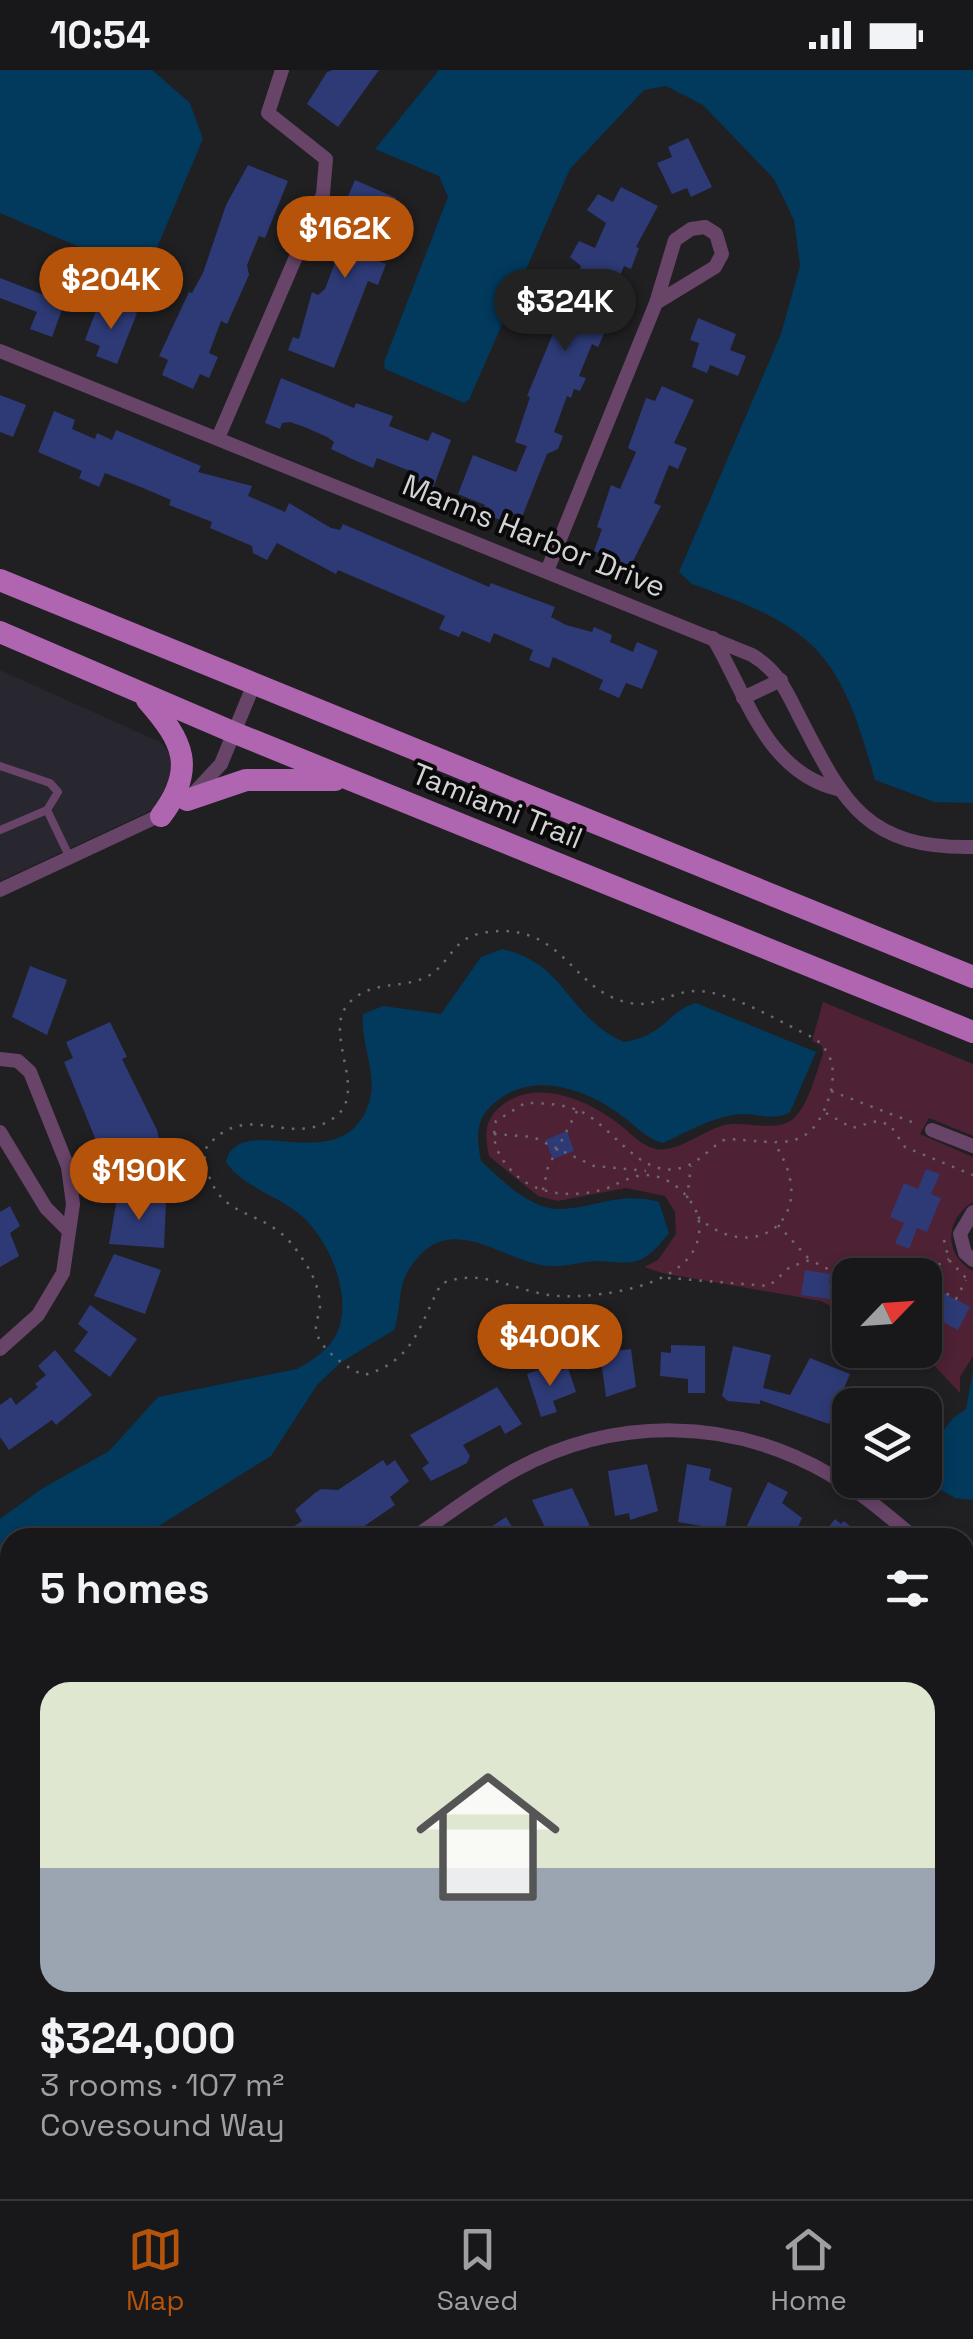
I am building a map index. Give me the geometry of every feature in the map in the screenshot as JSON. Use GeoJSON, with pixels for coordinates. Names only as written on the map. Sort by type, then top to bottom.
{"type":"FeatureCollection","features":[{"type":"Feature","properties":{"kind":"main road","name":"Tamiami Trail"},"geometry":{"type":"LineString","coordinates":[[0,580],[973,977]]}},
{"type":"Feature","properties":{"kind":"main road","name":"Tamiami Trail"},"geometry":{"type":"LineString","coordinates":[[0,632],[235,733],[973,1032]]}},
{"type":"Feature","properties":{"kind":"main road"},"geometry":{"type":"LineString","coordinates":[[142,693],[174,730],[182,750],[176,796],[161,816]]}},
{"type":"Feature","properties":{"kind":"main road"},"geometry":{"type":"LineString","coordinates":[[187,800],[246,780],[353,781]]}},
{"type":"Feature","properties":{"kind":"street"},"geometry":{"type":"LineString","coordinates":[[218,438],[323,194],[326,159],[268,113],[282,70]]}},
{"type":"Feature","properties":{"kind":"street"},"geometry":{"type":"LineString","coordinates":[[547,571],[656,303],[675,240],[692,229],[704,227],[716,234],[722,254],[716,267],[656,303]]}},
{"type":"Feature","properties":{"kind":"street","name":"Manns Harbor Drive"},"geometry":{"type":"LineString","coordinates":[[0,351],[713,638],[775,668],[836,789],[869,821],[904,841],[933,848],[973,847]]}},
{"type":"Feature","properties":{"kind":"street"},"geometry":{"type":"LineString","coordinates":[[713,638],[758,729],[821,785],[836,789]]}},
{"type":"Feature","properties":{"kind":"street"},"geometry":{"type":"LineString","coordinates":[[742,698],[781,680]]}},
{"type":"Feature","properties":{"kind":"street"},"geometry":{"type":"LineString","coordinates":[[0,890],[161,816],[187,800],[220,764],[254,684]]}},
{"type":"Feature","properties":{"kind":"street"},"geometry":{"type":"LineString","coordinates":[[0,1060],[18,1061],[30,1072],[68,1167],[73,1204],[66,1228],[68,1250],[54,1290],[30,1324],[0,1349]]}},
{"type":"Feature","properties":{"kind":"street"},"geometry":{"type":"LineString","coordinates":[[932,1130],[973,1146]]}},
{"type":"Feature","properties":{"kind":"street"},"geometry":{"type":"LineString","coordinates":[[0,1132],[46,1208],[66,1228]]}},
{"type":"Feature","properties":{"kind":"street"},"geometry":{"type":"LineString","coordinates":[[970,1260],[960,1234],[973,1212]]}},
{"type":"Feature","properties":{"kind":"street"},"geometry":{"type":"LineString","coordinates":[[429,1528],[516,1469],[607,1434],[652,1428],[718,1432],[827,1472],[902,1528]]}},
{"type":"Feature","properties":{"kind":"lane"},"geometry":{"type":"LineString","coordinates":[[0,766],[50,783],[58,792],[48,810],[0,830]]}},
{"type":"Feature","properties":{"kind":"lane"},"geometry":{"type":"LineString","coordinates":[[48,810],[70,858]]}},
{"type":"Feature","properties":{"kind":"path"},"geometry":{"type":"LineString","coordinates":[[493,1134],[533,1137],[594,1166],[678,1169],[692,1165],[726,1139],[775,1145],[796,1141],[813,1130],[825,1112],[835,1069],[828,1050],[816,1038],[712,992],[693,990],[653,1004],[610,998],[538,936],[489,931],[467,938],[446,963],[426,978],[381,984],[346,1005],[340,1020],[347,1085],[344,1105],[336,1116],[289,1128],[244,1122],[220,1130],[204,1150],[212,1189],[230,1206],[266,1222],[294,1245],[316,1277],[320,1310],[316,1329],[320,1340],[347,1368],[364,1375],[404,1354],[422,1332],[442,1284],[451,1280],[493,1280],[560,1296],[666,1278],[769,1286],[790,1267],[810,1260]]}},
{"type":"Feature","properties":{"kind":"path"},"geometry":{"type":"LineString","coordinates":[[831,1091],[932,1130]]}},
{"type":"Feature","properties":{"kind":"path"},"geometry":{"type":"LineString","coordinates":[[646,1170],[578,1195],[544,1190],[514,1174],[495,1146],[496,1121],[525,1103],[577,1110],[599,1123],[646,1170],[668,1180],[710,1229],[736,1238],[765,1232],[777,1224],[792,1204],[795,1187],[775,1145]]}},
{"type":"Feature","properties":{"kind":"path"},"geometry":{"type":"LineString","coordinates":[[544,1190],[548,1167],[577,1110]]}},
{"type":"Feature","properties":{"kind":"path"},"geometry":{"type":"LineString","coordinates":[[825,1112],[852,1128],[877,1121],[890,1125],[905,1147],[973,1176]]}},
{"type":"Feature","properties":{"kind":"path"},"geometry":{"type":"LineString","coordinates":[[687,1198],[692,1165]]}},
{"type":"Feature","properties":{"kind":"path"},"geometry":{"type":"LineString","coordinates":[[666,1278],[696,1243],[698,1217]]}},
{"type":"Feature","properties":{"kind":"path"},"geometry":{"type":"LineString","coordinates":[[777,1224],[810,1260],[832,1268]]}},
{"type":"Feature","properties":{"kind":"path"},"geometry":{"type":"LineString","coordinates":[[942,1268],[970,1260]]}},
{"type":"Feature","properties":{"kind":"path"},"geometry":{"type":"LineString","coordinates":[[942,1291],[956,1298],[970,1260]]}},
{"type":"Feature","properties":{"kind":"shaded area"},"geometry":{"type":"Polygon","coordinates":[[[0,670],[160,742],[172,756],[172,774],[154,809],[0,881],[0,670]]]}},
{"type":"Feature","properties":{"kind":"shaded area"},"geometry":{"type":"Polygon","coordinates":[[[823,1002],[973,1064],[973,1136],[929,1118],[920,1134],[973,1157],[973,1202],[957,1218],[951,1237],[956,1255],[973,1271],[973,1356],[960,1377],[960,1393],[937,1368],[942,1368],[942,1258],[832,1258],[832,1307],[821,1301],[662,1273],[644,1267],[658,1260],[676,1234],[675,1212],[665,1196],[626,1188],[558,1201],[538,1196],[489,1156],[486,1133],[493,1114],[505,1103],[533,1093],[579,1101],[656,1149],[680,1145],[730,1124],[769,1126],[788,1122],[804,1104],[823,1054],[822,1046],[812,1041],[823,1002]]]}},
{"type":"Feature","properties":{"kind":"water"},"geometry":{"type":"Polygon","coordinates":[[[0,70],[152,70],[190,103],[203,139],[150,264],[133,270],[0,213],[0,70]]]}},
{"type":"Feature","properties":{"kind":"water"},"geometry":{"type":"Polygon","coordinates":[[[439,70],[973,70],[973,803],[934,802],[875,780],[849,702],[835,674],[817,651],[768,615],[692,584],[679,572],[781,334],[800,266],[794,220],[774,179],[703,105],[666,86],[644,90],[570,169],[469,400],[464,403],[385,369],[384,362],[448,197],[439,176],[375,149],[439,70]]]}},
{"type":"Feature","properties":{"kind":"water"},"geometry":{"type":"Polygon","coordinates":[[[502,949],[524,956],[554,978],[605,1031],[624,1042],[649,1034],[696,1003],[816,1052],[790,1112],[772,1117],[741,1114],[721,1118],[663,1143],[647,1136],[611,1108],[580,1093],[546,1085],[513,1091],[490,1106],[481,1120],[481,1161],[517,1192],[548,1208],[632,1198],[659,1202],[669,1233],[660,1244],[645,1257],[631,1262],[592,1261],[558,1266],[533,1263],[459,1239],[441,1241],[424,1251],[408,1271],[394,1330],[340,1363],[317,1385],[271,1456],[155,1528],[0,1528],[0,1519],[43,1488],[109,1451],[158,1397],[297,1369],[334,1339],[341,1318],[340,1285],[319,1236],[298,1213],[248,1183],[226,1162],[235,1147],[250,1141],[317,1142],[339,1137],[358,1124],[372,1089],[363,1014],[383,1006],[441,1014],[481,957],[502,949]]]}},
{"type":"Feature","properties":{"kind":"water"},"geometry":{"type":"Polygon","coordinates":[[[973,1371],[973,1500],[955,1498],[942,1490],[942,1433],[966,1409],[973,1371]]]}},
{"type":"Feature","properties":{"kind":"building"},"geometry":{"type":"Polygon","coordinates":[[[379,70],[338,127],[307,104],[327,72],[379,70]]]}},
{"type":"Feature","properties":{"kind":"building"},"geometry":{"type":"Polygon","coordinates":[[[688,138],[712,187],[691,197],[687,188],[672,194],[657,163],[672,157],[668,147],[688,138]]]}},
{"type":"Feature","properties":{"kind":"building"},"geometry":{"type":"Polygon","coordinates":[[[248,165],[288,181],[265,238],[259,236],[247,265],[249,275],[227,324],[221,321],[209,353],[218,357],[209,378],[200,374],[193,389],[162,375],[168,360],[159,356],[189,292],[192,293],[203,273],[226,205],[248,165]]]}},
{"type":"Feature","properties":{"kind":"building"},"geometry":{"type":"Polygon","coordinates":[[[355,180],[396,198],[388,218],[381,215],[370,240],[377,242],[370,258],[386,264],[378,285],[368,281],[334,368],[288,350],[293,337],[299,339],[312,292],[318,295],[325,289],[339,252],[330,248],[338,227],[353,233],[363,208],[346,201],[355,180]]]}},
{"type":"Feature","properties":{"kind":"building"},"geometry":{"type":"Polygon","coordinates":[[[621,187],[658,206],[636,247],[639,248],[631,269],[624,266],[609,302],[617,305],[598,347],[592,344],[579,376],[586,378],[580,391],[574,389],[571,398],[567,396],[554,432],[563,436],[558,449],[547,454],[522,517],[507,511],[503,521],[482,513],[485,505],[458,494],[473,455],[516,472],[527,446],[515,442],[530,397],[527,396],[581,266],[570,257],[579,241],[595,248],[606,223],[587,210],[598,194],[613,202],[621,187]]]}},
{"type":"Feature","properties":{"kind":"building"},"geometry":{"type":"Polygon","coordinates":[[[0,278],[44,295],[47,288],[67,296],[52,337],[30,329],[37,312],[0,298],[0,278]]]}},
{"type":"Feature","properties":{"kind":"building"},"geometry":{"type":"Polygon","coordinates":[[[116,305],[137,313],[117,364],[96,356],[100,346],[85,340],[97,308],[112,314],[116,305]]]}},
{"type":"Feature","properties":{"kind":"building"},"geometry":{"type":"Polygon","coordinates":[[[698,318],[736,334],[730,350],[746,356],[738,376],[710,365],[707,373],[692,367],[699,343],[690,340],[698,318]]]}},
{"type":"Feature","properties":{"kind":"building"},"geometry":{"type":"Polygon","coordinates":[[[281,378],[354,408],[356,403],[393,416],[389,426],[428,441],[432,432],[451,440],[432,491],[411,482],[415,473],[377,458],[373,468],[331,449],[334,442],[307,428],[290,422],[282,423],[280,429],[265,423],[281,378]]]}},
{"type":"Feature","properties":{"kind":"building"},"geometry":{"type":"Polygon","coordinates":[[[662,386],[694,400],[674,443],[687,448],[678,469],[669,465],[654,503],[661,506],[630,567],[594,551],[602,529],[597,527],[611,485],[620,489],[636,452],[628,448],[646,398],[655,401],[662,386]]]}},
{"type":"Feature","properties":{"kind":"building"},"geometry":{"type":"Polygon","coordinates":[[[0,395],[26,405],[13,437],[0,432],[0,395]]]}},
{"type":"Feature","properties":{"kind":"building"},"geometry":{"type":"Polygon","coordinates":[[[54,411],[75,420],[72,429],[95,439],[97,433],[112,440],[116,430],[201,466],[198,472],[252,486],[248,496],[285,512],[289,503],[331,528],[340,530],[343,524],[489,587],[491,583],[555,607],[551,617],[592,632],[594,627],[612,635],[610,642],[633,652],[637,642],[658,651],[642,689],[626,683],[619,698],[599,689],[603,680],[553,657],[549,668],[529,660],[533,650],[494,633],[490,643],[462,631],[459,637],[439,629],[445,616],[338,570],[336,574],[277,543],[267,560],[253,553],[252,546],[210,528],[212,522],[169,505],[171,500],[143,488],[105,473],[99,487],[79,478],[82,471],[38,452],[54,411]]]}},
{"type":"Feature","properties":{"kind":"building"},"geometry":{"type":"Polygon","coordinates":[[[30,966],[67,980],[47,1035],[12,1017],[30,966]]]}},
{"type":"Feature","properties":{"kind":"building"},"geometry":{"type":"Polygon","coordinates":[[[110,1022],[127,1057],[122,1059],[157,1130],[168,1176],[124,1186],[119,1162],[106,1165],[64,1062],[73,1058],[66,1042],[110,1022]]]}},
{"type":"Feature","properties":{"kind":"building"},"geometry":{"type":"Polygon","coordinates":[[[567,1131],[574,1151],[553,1159],[545,1140],[567,1131]]]}},
{"type":"Feature","properties":{"kind":"building"},"geometry":{"type":"Polygon","coordinates":[[[926,1169],[940,1174],[931,1194],[941,1198],[927,1232],[917,1228],[909,1249],[895,1243],[904,1223],[890,1217],[904,1183],[918,1189],[926,1169]]]}},
{"type":"Feature","properties":{"kind":"building"},"geometry":{"type":"Polygon","coordinates":[[[117,1198],[166,1201],[164,1248],[109,1244],[117,1198]]]}},
{"type":"Feature","properties":{"kind":"building"},"geometry":{"type":"Polygon","coordinates":[[[10,1206],[20,1226],[10,1233],[19,1256],[0,1267],[0,1212],[10,1206]]]}},
{"type":"Feature","properties":{"kind":"building"},"geometry":{"type":"Polygon","coordinates":[[[114,1254],[161,1270],[145,1314],[94,1296],[114,1254]]]}},
{"type":"Feature","properties":{"kind":"building"},"geometry":{"type":"Polygon","coordinates":[[[805,1270],[830,1274],[832,1299],[801,1295],[805,1270]]]}},
{"type":"Feature","properties":{"kind":"building"},"geometry":{"type":"Polygon","coordinates":[[[942,1292],[970,1307],[958,1330],[942,1321],[942,1292]]]}},
{"type":"Feature","properties":{"kind":"building"},"geometry":{"type":"Polygon","coordinates":[[[90,1305],[137,1339],[110,1377],[74,1351],[88,1332],[78,1324],[90,1305]]]}},
{"type":"Feature","properties":{"kind":"building"},"geometry":{"type":"Polygon","coordinates":[[[671,1345],[705,1346],[705,1393],[688,1393],[688,1379],[660,1376],[661,1352],[671,1353],[671,1345]]]}},
{"type":"Feature","properties":{"kind":"building"},"geometry":{"type":"Polygon","coordinates":[[[733,1346],[771,1355],[763,1388],[790,1395],[810,1358],[850,1374],[844,1388],[832,1388],[829,1424],[760,1400],[760,1404],[728,1401],[722,1396],[733,1346]]]}},
{"type":"Feature","properties":{"kind":"building"},"geometry":{"type":"Polygon","coordinates":[[[631,1349],[636,1387],[606,1397],[600,1353],[631,1349]]]}},
{"type":"Feature","properties":{"kind":"building"},"geometry":{"type":"Polygon","coordinates":[[[55,1350],[92,1395],[56,1425],[52,1420],[9,1450],[0,1437],[0,1405],[11,1397],[16,1405],[38,1387],[35,1384],[46,1375],[38,1366],[55,1350]]]}},
{"type":"Feature","properties":{"kind":"building"},"geometry":{"type":"Polygon","coordinates":[[[568,1368],[576,1392],[553,1401],[557,1412],[541,1417],[527,1374],[541,1369],[544,1376],[568,1368]]]}},
{"type":"Feature","properties":{"kind":"building"},"geometry":{"type":"Polygon","coordinates":[[[497,1387],[522,1424],[505,1434],[500,1425],[463,1445],[470,1456],[467,1463],[431,1481],[422,1468],[429,1463],[410,1435],[497,1387]]]}},
{"type":"Feature","properties":{"kind":"building"},"geometry":{"type":"Polygon","coordinates":[[[383,1460],[387,1466],[395,1460],[409,1481],[390,1497],[395,1505],[362,1528],[291,1528],[302,1521],[295,1510],[315,1493],[321,1489],[338,1490],[383,1460]]]}},
{"type":"Feature","properties":{"kind":"building"},"geometry":{"type":"Polygon","coordinates":[[[647,1464],[658,1511],[630,1520],[629,1513],[615,1516],[608,1471],[647,1464]]]}},
{"type":"Feature","properties":{"kind":"building"},"geometry":{"type":"Polygon","coordinates":[[[687,1464],[711,1469],[709,1480],[732,1488],[725,1528],[678,1522],[687,1464]]]}},
{"type":"Feature","properties":{"kind":"building"},"geometry":{"type":"Polygon","coordinates":[[[768,1482],[788,1492],[782,1503],[802,1518],[798,1528],[746,1528],[768,1482]]]}},
{"type":"Feature","properties":{"kind":"building"},"geometry":{"type":"Polygon","coordinates":[[[572,1488],[590,1526],[545,1528],[532,1500],[572,1488]]]}},
{"type":"Feature","properties":{"kind":"building"},"geometry":{"type":"Polygon","coordinates":[[[506,1517],[513,1528],[489,1528],[506,1517]]]}},
{"type":"Feature","properties":{"kind":"building"},"geometry":{"type":"Polygon","coordinates":[[[835,1519],[852,1528],[828,1528],[835,1519]]]}}]}
